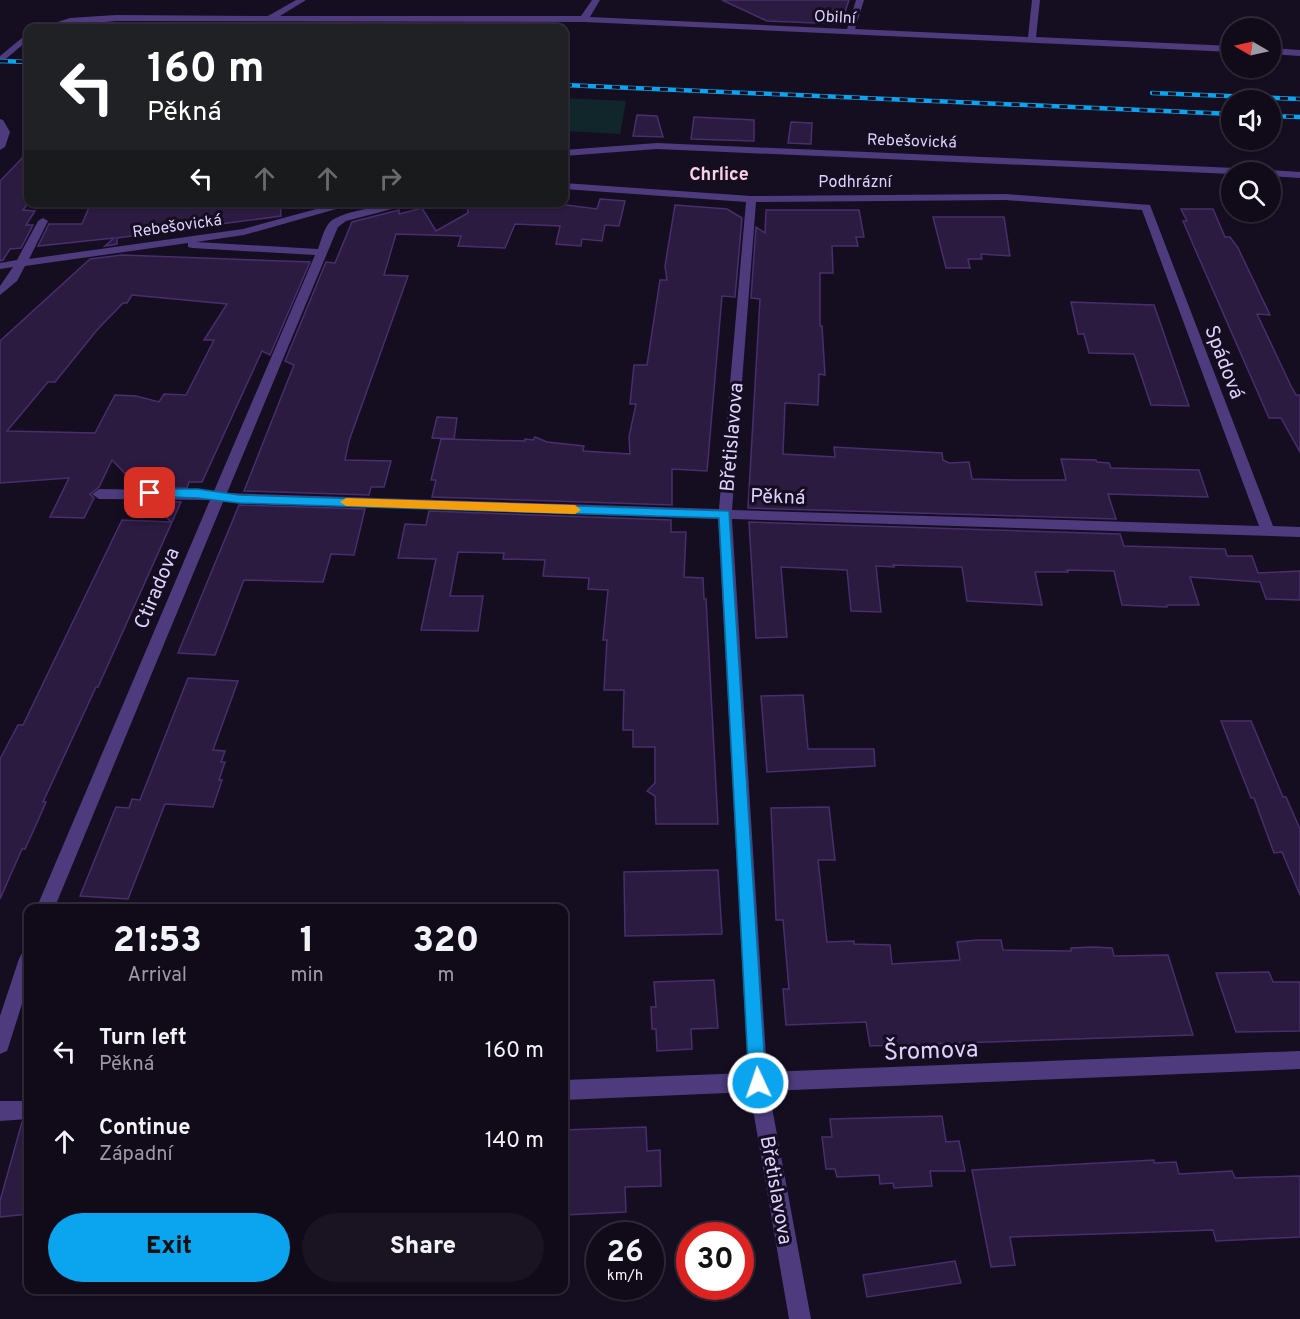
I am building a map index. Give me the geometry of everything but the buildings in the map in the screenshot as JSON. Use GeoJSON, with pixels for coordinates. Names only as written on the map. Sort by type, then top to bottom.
{"type":"FeatureCollection","features":[{"type":"Feature","properties":{"kind":"street"},"geometry":{"type":"LineString","coordinates":[[268,18],[302,0]]}},
{"type":"Feature","properties":{"kind":"street"},"geometry":{"type":"LineString","coordinates":[[584,19],[596,0]]}},
{"type":"Feature","properties":{"kind":"street"},"geometry":{"type":"LineString","coordinates":[[850,32],[860,0]]}},
{"type":"Feature","properties":{"kind":"street"},"geometry":{"type":"LineString","coordinates":[[1032,38],[1036,0]]}},
{"type":"Feature","properties":{"kind":"street","name":"Obilní"},"geometry":{"type":"LineString","coordinates":[[58,24],[98,18],[584,19],[1221,48]]}},
{"type":"Feature","properties":{"kind":"street"},"geometry":{"type":"LineString","coordinates":[[0,61],[24,40]]}},
{"type":"Feature","properties":{"kind":"street"},"geometry":{"type":"LineString","coordinates":[[1281,52],[1300,53]]}},
{"type":"Feature","properties":{"kind":"street"},"geometry":{"type":"LineString","coordinates":[[0,122],[5,132],[0,147]]}},
{"type":"Feature","properties":{"kind":"street","name":"Rebešovická"},"geometry":{"type":"LineString","coordinates":[[568,153],[657,146],[1221,170]]}},
{"type":"Feature","properties":{"kind":"street"},"geometry":{"type":"LineString","coordinates":[[1281,174],[1300,175]]}},
{"type":"Feature","properties":{"kind":"street","name":"Podhrázní"},"geometry":{"type":"LineString","coordinates":[[568,186],[751,199],[1005,197],[1146,207]]}},
{"type":"Feature","properties":{"kind":"street","name":"Břetislavova"},"geometry":{"type":"LineString","coordinates":[[751,199],[725,514],[758,1083],[800,1319]]}},
{"type":"Feature","properties":{"kind":"street","name":"Rebešovická"},"geometry":{"type":"LineString","coordinates":[[0,266],[244,232],[337,207]]}},
{"type":"Feature","properties":{"kind":"street"},"geometry":{"type":"LineString","coordinates":[[184,241],[203,248],[321,252],[337,221],[394,207]]}},
{"type":"Feature","properties":{"kind":"street","name":"Spádová"},"geometry":{"type":"LineString","coordinates":[[1146,207],[1268,531]]}},
{"type":"Feature","properties":{"kind":"street"},"geometry":{"type":"LineString","coordinates":[[0,292],[13,279],[43,221]]}},
{"type":"Feature","properties":{"kind":"street","name":"Ctiradova"},"geometry":{"type":"LineString","coordinates":[[47,904],[321,252]]}},
{"type":"Feature","properties":{"kind":"street","name":"Pěkná"},"geometry":{"type":"LineString","coordinates":[[99,494],[198,494],[725,514],[1300,532]]}},
{"type":"Feature","properties":{"kind":"street"},"geometry":{"type":"LineString","coordinates":[[0,1045],[24,971]]}},
{"type":"Feature","properties":{"kind":"street","name":"Šromova"},"geometry":{"type":"LineString","coordinates":[[568,1090],[1300,1060]]}},
{"type":"Feature","properties":{"kind":"street"},"geometry":{"type":"LineString","coordinates":[[0,1111],[24,1110]]}},
{"type":"Feature","properties":{"kind":"green space"},"geometry":{"type":"Polygon","coordinates":[[[568,98],[626,101],[620,134],[568,131],[568,98]]]}},
{"type":"Feature","properties":{"kind":"railway"},"geometry":{"type":"LineString","coordinates":[[0,61],[24,62]]}},
{"type":"Feature","properties":{"kind":"railway"},"geometry":{"type":"LineString","coordinates":[[568,85],[1221,114]]}},
{"type":"Feature","properties":{"kind":"railway"},"geometry":{"type":"LineString","coordinates":[[1152,93],[1300,99]]}},
{"type":"Feature","properties":{"kind":"railway"},"geometry":{"type":"LineString","coordinates":[[1281,116],[1300,117]]}},
{"type":"Feature","properties":{"kind":"slow traffic"},"geometry":{"type":"LineString","coordinates":[[346,502],[575,510]]}},
{"type":"Feature","properties":{"kind":"district","name":"Chrlice"},"geometry":{"type":"Point","coordinates":[719,174]}},
{"type":"Feature","properties":{"kind":"route"},"geometry":{"type":"LineString","coordinates":[[150,493],[198,494],[239,499],[725,514],[758,1083]]}}]}
